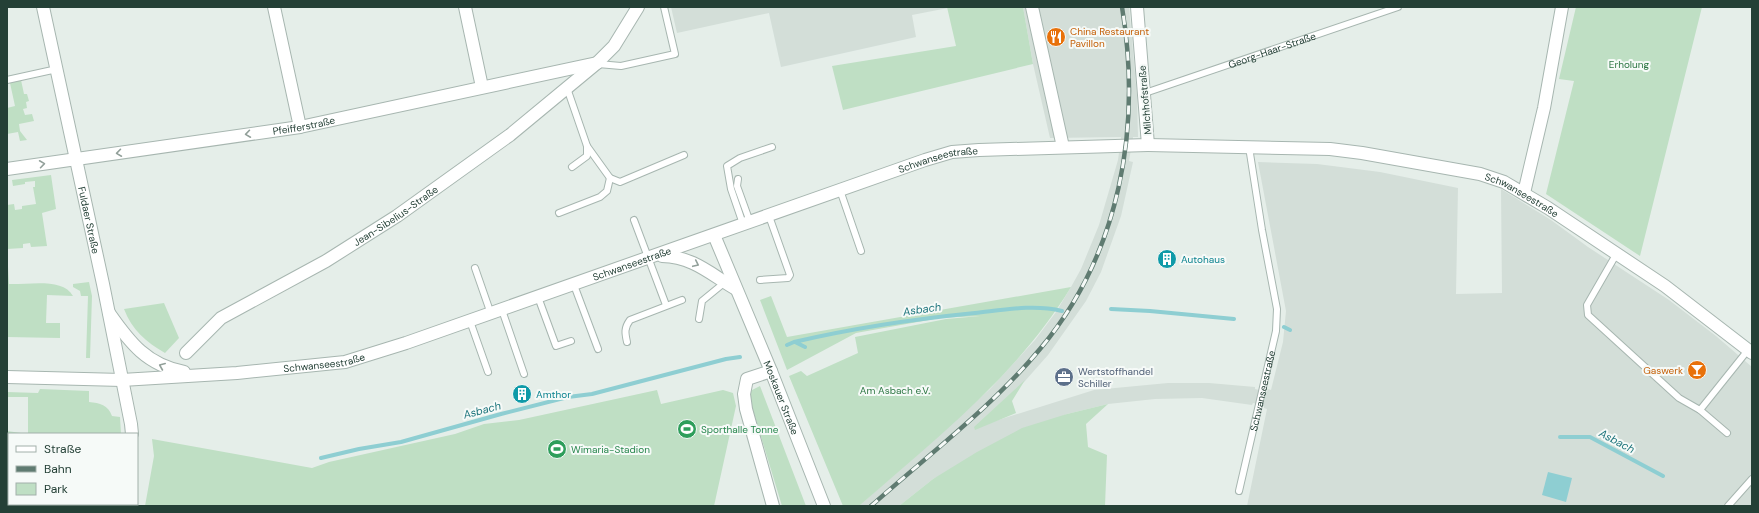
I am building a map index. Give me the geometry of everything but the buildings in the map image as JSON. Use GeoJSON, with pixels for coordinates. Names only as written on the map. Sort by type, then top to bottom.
{"type":"FeatureCollection","features":[{"type":"Feature","properties":{"kind":"street","name":"Fuldaer Straße"},"geometry":{"type":"LineString","coordinates":[[43,7],[77,159],[132,433]]}},
{"type":"Feature","properties":{"kind":"street"},"geometry":{"type":"LineString","coordinates":[[274,7],[300,127]]}},
{"type":"Feature","properties":{"kind":"street"},"geometry":{"type":"LineString","coordinates":[[466,7],[482,87]]}},
{"type":"Feature","properties":{"kind":"street","name":"Jean-Sibelius-Straße"},"geometry":{"type":"LineString","coordinates":[[186,353],[221,318],[326,261],[397,216],[476,161],[597,64],[614,46],[638,7]]}},
{"type":"Feature","properties":{"kind":"street"},"geometry":{"type":"LineString","coordinates":[[1032,7],[1063,146]]}},
{"type":"Feature","properties":{"kind":"street","name":"Milchhofstraße"},"geometry":{"type":"LineString","coordinates":[[1137,7],[1148,145]]}},
{"type":"Feature","properties":{"kind":"street"},"geometry":{"type":"LineString","coordinates":[[1524,193],[1544,108],[1562,7]]}},
{"type":"Feature","properties":{"kind":"street","name":"Pfeifferstraße"},"geometry":{"type":"LineString","coordinates":[[7,169],[300,127],[482,87],[597,64]]}},
{"type":"Feature","properties":{"kind":"street","name":"Schwanseestraße"},"geometry":{"type":"LineString","coordinates":[[7,377],[122,380],[199,374],[237,373],[345,362],[375,354],[952,152],[1063,146],[1249,146],[1330,149],[1362,153],[1480,174],[1504,182],[1524,193],[1617,253],[1693,306],[1750,351]]}},
{"type":"Feature","properties":{"kind":"street","name":"Moskauer Straße"},"geometry":{"type":"LineString","coordinates":[[714,235],[771,371],[823,502]]}},
{"type":"Feature","properties":{"kind":"street"},"geometry":{"type":"LineString","coordinates":[[654,257],[672,256],[696,264],[724,283],[736,289]]}},
{"type":"Feature","properties":{"kind":"street","name":"Schwanseestraße"},"geometry":{"type":"LineString","coordinates":[[109,313],[123,333],[140,352],[172,370],[199,374]]}},
{"type":"Feature","properties":{"kind":"street"},"geometry":{"type":"LineString","coordinates":[[771,371],[747,380],[744,394],[746,409],[773,506]]}},
{"type":"Feature","properties":{"kind":"lane"},"geometry":{"type":"LineString","coordinates":[[597,64],[621,66],[675,54],[664,7]]}},
{"type":"Feature","properties":{"kind":"lane","name":"Georg-Haar-Straße"},"geometry":{"type":"LineString","coordinates":[[1145,93],[1398,7]]}},
{"type":"Feature","properties":{"kind":"lane"},"geometry":{"type":"LineString","coordinates":[[7,80],[57,68]]}},
{"type":"Feature","properties":{"kind":"lane"},"geometry":{"type":"LineString","coordinates":[[567,88],[587,146],[610,178],[620,182],[684,155]]}},
{"type":"Feature","properties":{"kind":"lane"},"geometry":{"type":"LineString","coordinates":[[572,167],[587,156],[587,146]]}},
{"type":"Feature","properties":{"kind":"lane","name":"Schwanseestraße"},"geometry":{"type":"LineString","coordinates":[[1239,491],[1276,332],[1277,308],[1262,230],[1249,146]]}},
{"type":"Feature","properties":{"kind":"lane"},"geometry":{"type":"LineString","coordinates":[[747,223],[731,189],[727,166],[740,158],[772,147]]}},
{"type":"Feature","properties":{"kind":"lane"},"geometry":{"type":"LineString","coordinates":[[559,213],[600,197],[607,191],[610,178]]}},
{"type":"Feature","properties":{"kind":"lane"},"geometry":{"type":"LineString","coordinates":[[738,179],[737,186],[747,223]]}},
{"type":"Feature","properties":{"kind":"lane"},"geometry":{"type":"LineString","coordinates":[[840,190],[861,251]]}},
{"type":"Feature","properties":{"kind":"lane"},"geometry":{"type":"LineString","coordinates":[[760,280],[788,278],[790,275],[769,216]]}},
{"type":"Feature","properties":{"kind":"lane"},"geometry":{"type":"LineString","coordinates":[[634,220],[654,257],[666,305]]}},
{"type":"Feature","properties":{"kind":"lane"},"geometry":{"type":"LineString","coordinates":[[1617,253],[1587,305],[1588,315],[1678,398],[1700,410],[1727,433]]}},
{"type":"Feature","properties":{"kind":"lane"},"geometry":{"type":"LineString","coordinates":[[474,268],[524,374]]}},
{"type":"Feature","properties":{"kind":"lane"},"geometry":{"type":"LineString","coordinates":[[699,319],[702,301],[724,283]]}},
{"type":"Feature","properties":{"kind":"lane"},"geometry":{"type":"LineString","coordinates":[[574,285],[598,349]]}},
{"type":"Feature","properties":{"kind":"lane"},"geometry":{"type":"LineString","coordinates":[[538,297],[556,346],[571,341]]}},
{"type":"Feature","properties":{"kind":"lane"},"geometry":{"type":"LineString","coordinates":[[627,342],[625,326],[630,320],[682,300]]}},
{"type":"Feature","properties":{"kind":"lane"},"geometry":{"type":"LineString","coordinates":[[470,321],[488,372]]}},
{"type":"Feature","properties":{"kind":"lane"},"geometry":{"type":"LineString","coordinates":[[1700,410],[1750,351]]}},
{"type":"Feature","properties":{"kind":"lane"},"geometry":{"type":"LineString","coordinates":[[1728,506],[1752,479]]}},
{"type":"Feature","properties":{"kind":"shaded area"},"geometry":{"type":"Polygon","coordinates":[[[671,7],[948,8],[912,15],[916,37],[781,67],[769,13],[677,33],[671,7]]]}},
{"type":"Feature","properties":{"kind":"shaded area"},"geometry":{"type":"Polygon","coordinates":[[[1023,7],[1129,7],[1137,96],[1138,137],[1133,137],[1129,161],[1133,162],[1121,216],[1101,272],[1086,301],[1048,355],[1025,381],[976,427],[1094,390],[1168,383],[1209,383],[1255,387],[1255,389],[1267,392],[1268,389],[1271,390],[1283,342],[1286,311],[1258,162],[1317,164],[1380,172],[1458,188],[1456,294],[1502,293],[1501,189],[1551,220],[1588,247],[1669,300],[1716,336],[1752,367],[1752,506],[1247,506],[1267,409],[1264,408],[1264,406],[1253,403],[1252,405],[1202,398],[1155,399],[1108,404],[1067,414],[933,479],[899,506],[859,506],[990,389],[1035,340],[1056,312],[1071,287],[1081,269],[1099,225],[1118,160],[1121,137],[1050,138],[1033,64],[1023,7]]]}},
{"type":"Feature","properties":{"kind":"green space"},"geometry":{"type":"Polygon","coordinates":[[[947,7],[1023,7],[1033,64],[843,110],[832,66],[956,46],[947,7]]]}},
{"type":"Feature","properties":{"kind":"green space","name":"Erholung"},"geometry":{"type":"Polygon","coordinates":[[[1576,7],[1702,7],[1640,256],[1546,194],[1574,81],[1559,79],[1576,7]]]}},
{"type":"Feature","properties":{"kind":"green space"},"geometry":{"type":"Polygon","coordinates":[[[21,80],[24,94],[27,94],[29,101],[26,102],[27,108],[23,109],[25,115],[32,114],[34,121],[19,124],[20,131],[27,140],[20,141],[18,132],[7,134],[7,108],[15,106],[10,83],[21,80]]]}},
{"type":"Feature","properties":{"kind":"green space"},"geometry":{"type":"Polygon","coordinates":[[[51,175],[56,209],[42,213],[47,246],[31,247],[30,243],[23,244],[23,248],[7,249],[7,205],[14,204],[15,210],[22,209],[22,206],[36,204],[33,187],[35,187],[35,181],[25,182],[25,184],[13,186],[12,180],[51,175]]]}},
{"type":"Feature","properties":{"kind":"green space"},"geometry":{"type":"Polygon","coordinates":[[[7,249],[9,284],[53,284],[68,290],[73,296],[47,295],[46,323],[60,323],[60,338],[7,337],[7,249]]]}},
{"type":"Feature","properties":{"kind":"green space"},"geometry":{"type":"Polygon","coordinates":[[[89,282],[92,296],[90,358],[86,358],[88,296],[81,296],[80,291],[73,287],[73,284],[89,282]]]}},
{"type":"Feature","properties":{"kind":"green space","name":"Am Asbach e.V."},"geometry":{"type":"Polygon","coordinates":[[[1071,287],[1050,319],[1026,349],[974,404],[859,506],[843,506],[789,376],[801,371],[807,376],[858,353],[855,337],[946,319],[980,316],[940,318],[856,333],[787,370],[760,300],[771,296],[787,337],[1071,287]]]}},
{"type":"Feature","properties":{"kind":"green space"},"geometry":{"type":"Polygon","coordinates":[[[164,303],[179,338],[165,353],[140,335],[131,323],[124,309],[164,303]]]}},
{"type":"Feature","properties":{"kind":"green space"},"geometry":{"type":"Polygon","coordinates":[[[1025,380],[1012,401],[1016,413],[975,430],[974,427],[1025,380]]]}},
{"type":"Feature","properties":{"kind":"green space"},"geometry":{"type":"Polygon","coordinates":[[[760,386],[806,506],[782,506],[749,397],[750,391],[760,386]]]}},
{"type":"Feature","properties":{"kind":"green space"},"geometry":{"type":"Polygon","coordinates":[[[40,389],[89,391],[89,402],[103,405],[108,409],[112,416],[120,417],[121,433],[28,433],[28,397],[7,397],[7,392],[38,393],[40,389]]]}},
{"type":"Feature","properties":{"kind":"green space","name":"Wimaria-Stadion"},"geometry":{"type":"Polygon","coordinates":[[[657,390],[661,404],[723,390],[733,393],[736,406],[714,506],[145,506],[154,456],[152,439],[312,468],[329,462],[455,434],[484,424],[519,420],[657,390]]]}},
{"type":"Feature","properties":{"kind":"green space"},"geometry":{"type":"Polygon","coordinates":[[[1108,404],[1086,424],[1088,447],[1107,455],[1105,506],[899,506],[933,479],[977,452],[1022,428],[1067,414],[1108,404]]]}},
{"type":"Feature","properties":{"kind":"green space"},"geometry":{"type":"Polygon","coordinates":[[[7,431],[21,433],[8,433],[8,463],[7,463],[7,431]]]}},
{"type":"Feature","properties":{"kind":"water"},"geometry":{"type":"Polygon","coordinates":[[[1548,472],[1572,478],[1566,502],[1542,495],[1548,472]]]}},
{"type":"Feature","properties":{"kind":"waterway","name":"Asbach"},"geometry":{"type":"LineString","coordinates":[[787,345],[794,342],[839,332],[929,318],[1018,308],[1041,308],[1062,311]]}},
{"type":"Feature","properties":{"kind":"waterway","name":"Asbach"},"geometry":{"type":"LineString","coordinates":[[1111,309],[1234,319]]}},
{"type":"Feature","properties":{"kind":"waterway","name":"Asbach"},"geometry":{"type":"LineString","coordinates":[[1284,327],[1290,330]]}},
{"type":"Feature","properties":{"kind":"waterway","name":"Asbach"},"geometry":{"type":"LineString","coordinates":[[795,342],[805,347]]}},
{"type":"Feature","properties":{"kind":"waterway","name":"Asbach"},"geometry":{"type":"LineString","coordinates":[[321,458],[359,449],[401,442],[568,397],[592,394],[726,359],[740,357]]}},
{"type":"Feature","properties":{"kind":"waterway","name":"Asbach"},"geometry":{"type":"LineString","coordinates":[[1560,437],[1590,437],[1663,476]]}},
{"type":"Feature","properties":{"kind":"railway"},"geometry":{"type":"LineString","coordinates":[[871,506],[980,411],[1021,370],[1040,349],[1067,312],[1089,272],[1106,231],[1118,188],[1126,143],[1129,98],[1128,53],[1122,7]]}},
{"type":"Feature","properties":{"kind":"place","name":"China Restaurant Pavillon"},"geometry":{"type":"Point","coordinates":[1056,37]}},
{"type":"Feature","properties":{"kind":"place","name":"Autohaus"},"geometry":{"type":"Point","coordinates":[1167,259]}},
{"type":"Feature","properties":{"kind":"place","name":"Gaswerk"},"geometry":{"type":"Point","coordinates":[1697,370]}},
{"type":"Feature","properties":{"kind":"place","name":"Wertstoffhandel Schiller"},"geometry":{"type":"Point","coordinates":[1064,377]}},
{"type":"Feature","properties":{"kind":"place","name":"Amthor"},"geometry":{"type":"Point","coordinates":[522,394]}},
{"type":"Feature","properties":{"kind":"place","name":"Sporthalle Tonne"},"geometry":{"type":"Point","coordinates":[687,429]}},
{"type":"Feature","properties":{"kind":"place","name":"Wimaria-Stadion"},"geometry":{"type":"Point","coordinates":[557,449]}}]}
